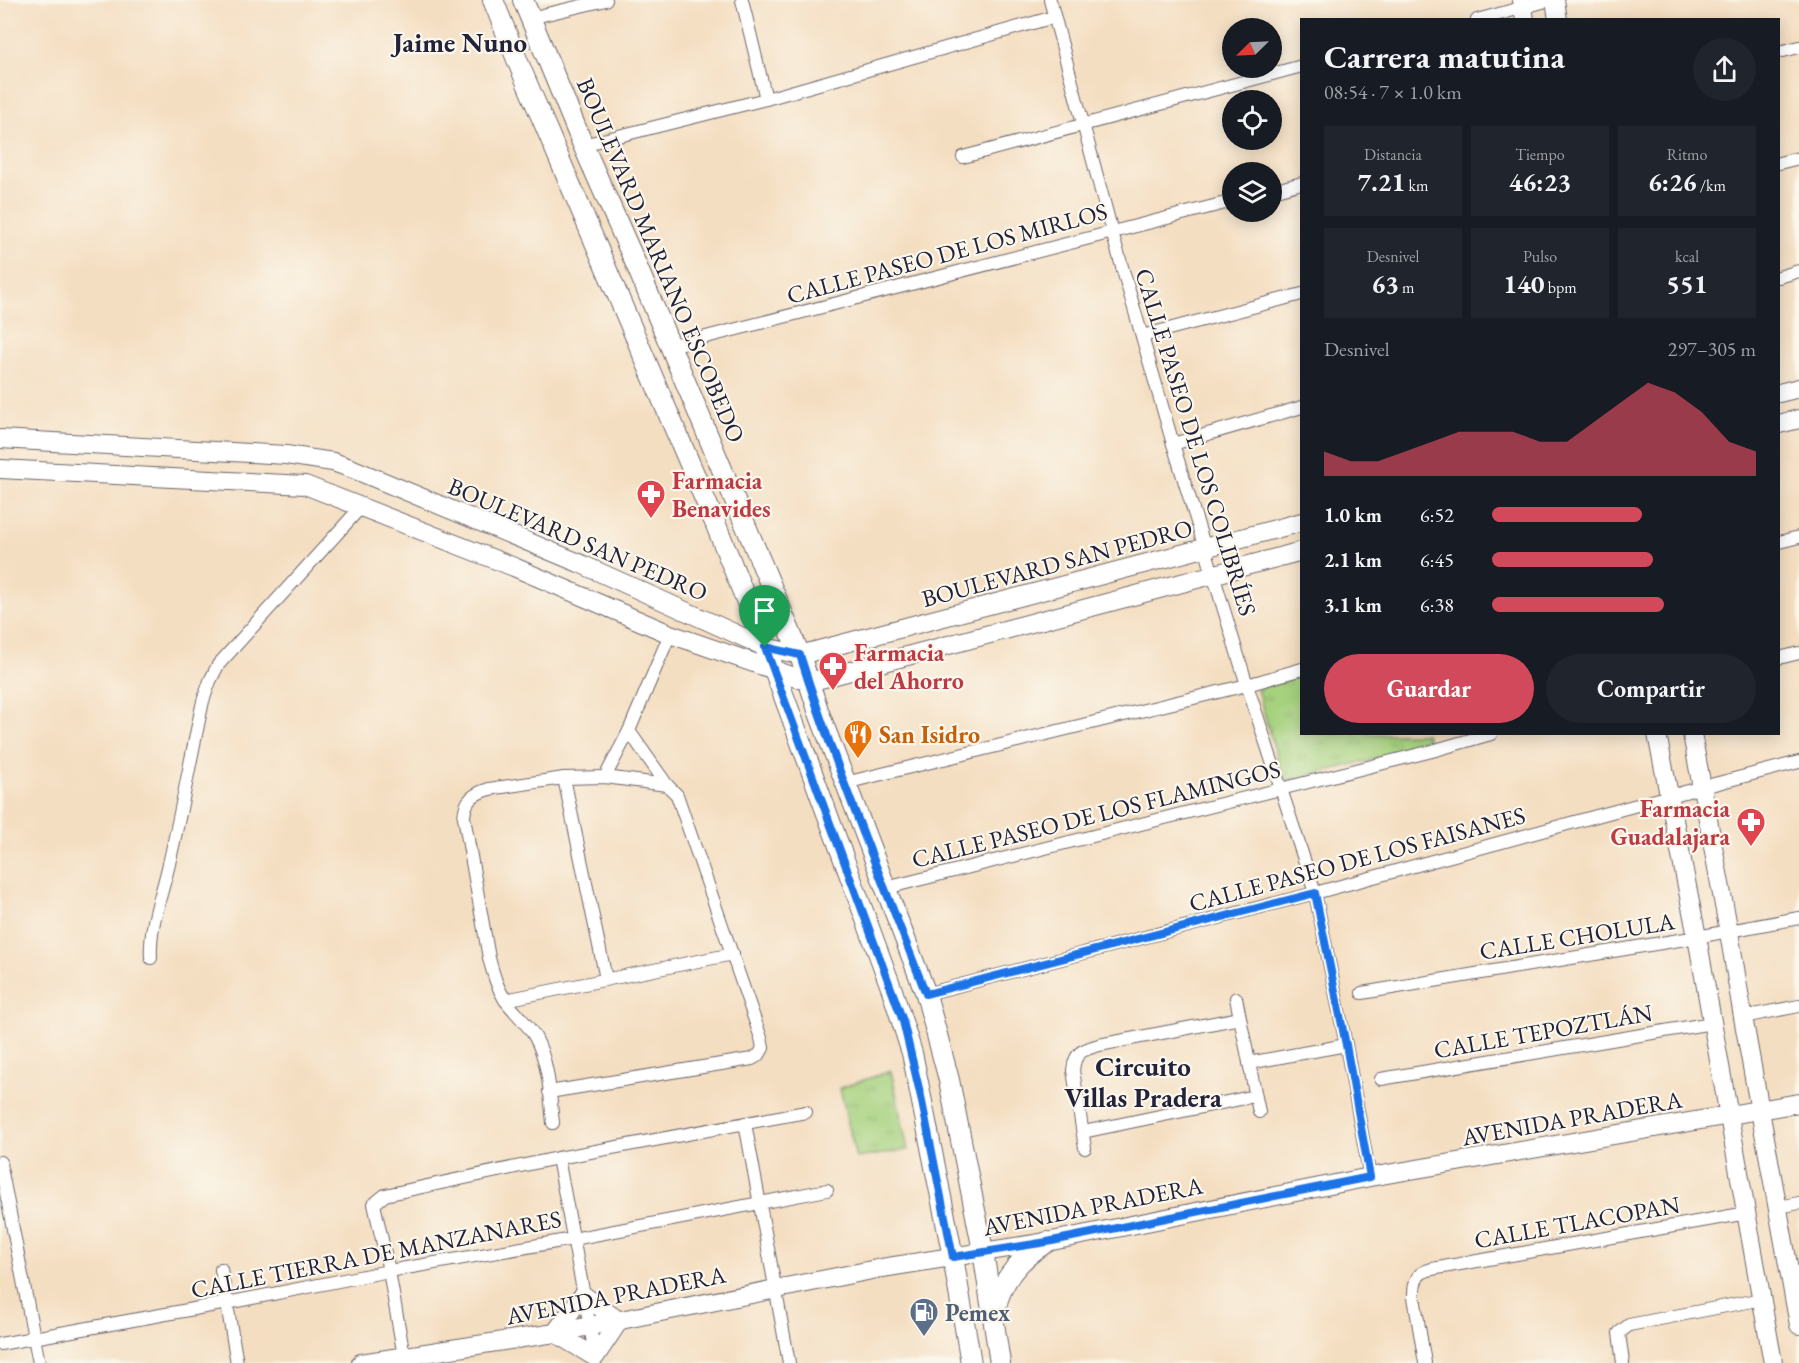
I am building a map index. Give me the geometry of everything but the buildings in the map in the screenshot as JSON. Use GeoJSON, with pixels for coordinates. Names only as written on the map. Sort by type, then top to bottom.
{"type":"FeatureCollection","features":[{"type":"Feature","properties":{"kind":"main road"},"geometry":{"type":"LineString","coordinates":[[493,0],[716,525],[765,647],[903,1021],[926,1118],[971,1363]]}},
{"type":"Feature","properties":{"kind":"main road","name":"BOULEVARD MARIANO ESCOBEDO"},"geometry":{"type":"LineString","coordinates":[[527,9],[583,145],[636,262],[800,655],[845,783],[926,994],[949,1080],[983,1251],[1000,1363]]}},
{"type":"Feature","properties":{"kind":"main road"},"geometry":{"type":"LineString","coordinates":[[993,1327],[1002,1285],[1026,1256],[1047,1242]]}},
{"type":"Feature","properties":{"kind":"street"},"geometry":{"type":"LineString","coordinates":[[527,9],[606,0]]}},
{"type":"Feature","properties":{"kind":"street"},"geometry":{"type":"LineString","coordinates":[[742,0],[766,99]]}},
{"type":"Feature","properties":{"kind":"street","name":"CALLE PASEO DE LOS COLIBRÍES"},"geometry":{"type":"LineString","coordinates":[[1050,0],[1082,124],[1173,444],[1247,685],[1315,893],[1370,1177]]}},
{"type":"Feature","properties":{"kind":"street"},"geometry":{"type":"LineString","coordinates":[[1485,18],[1550,0]]}},
{"type":"Feature","properties":{"kind":"street"},"geometry":{"type":"LineString","coordinates":[[1555,0],[1558,18]]}},
{"type":"Feature","properties":{"kind":"street"},"geometry":{"type":"LineString","coordinates":[[583,145],[766,99],[1054,17]]}},
{"type":"Feature","properties":{"kind":"street"},"geometry":{"type":"LineString","coordinates":[[1780,52],[1799,47]]}},
{"type":"Feature","properties":{"kind":"street"},"geometry":{"type":"LineString","coordinates":[[963,157],[1300,67]]}},
{"type":"Feature","properties":{"kind":"street"},"geometry":{"type":"LineString","coordinates":[[1780,163],[1799,158]]}},
{"type":"Feature","properties":{"kind":"street"},"geometry":{"type":"LineString","coordinates":[[1282,188],[1300,183]]}},
{"type":"Feature","properties":{"kind":"street","name":"CALLE PASEO DE LOS MIRLOS"},"geometry":{"type":"LineString","coordinates":[[671,346],[1222,204]]}},
{"type":"Feature","properties":{"kind":"street"},"geometry":{"type":"LineString","coordinates":[[1780,277],[1799,271]]}},
{"type":"Feature","properties":{"kind":"street"},"geometry":{"type":"LineString","coordinates":[[1142,336],[1300,295]]}},
{"type":"Feature","properties":{"kind":"street"},"geometry":{"type":"LineString","coordinates":[[1780,393],[1799,388]]}},
{"type":"Feature","properties":{"kind":"street"},"geometry":{"type":"LineString","coordinates":[[1173,444],[1300,408]]}},
{"type":"Feature","properties":{"kind":"street"},"geometry":{"type":"LineString","coordinates":[[1780,424],[1799,419]]}},
{"type":"Feature","properties":{"kind":"street","name":"BOULEVARD SAN PEDRO"},"geometry":{"type":"LineString","coordinates":[[0,439],[286,454],[313,458],[352,469],[579,563],[765,647],[800,655],[1300,523]]}},
{"type":"Feature","properties":{"kind":"street"},"geometry":{"type":"LineString","coordinates":[[305,485],[313,458]]}},
{"type":"Feature","properties":{"kind":"street"},"geometry":{"type":"LineString","coordinates":[[0,469],[305,485],[514,567],[670,634],[809,682],[1300,552]]}},
{"type":"Feature","properties":{"kind":"street"},"geometry":{"type":"LineString","coordinates":[[151,958],[153,927],[168,868],[203,701],[210,681],[218,665],[361,507]]}},
{"type":"Feature","properties":{"kind":"street"},"geometry":{"type":"LineString","coordinates":[[1780,542],[1799,537]]}},
{"type":"Feature","properties":{"kind":"street"},"geometry":{"type":"LineString","coordinates":[[605,777],[629,731],[670,634]]}},
{"type":"Feature","properties":{"kind":"street"},"geometry":{"type":"LineString","coordinates":[[1780,658],[1799,653]]}},
{"type":"Feature","properties":{"kind":"street"},"geometry":{"type":"LineString","coordinates":[[845,783],[1247,685],[1300,670]]}},
{"type":"Feature","properties":{"kind":"street"},"geometry":{"type":"LineString","coordinates":[[549,1092],[752,1059],[759,1055],[763,1048],[733,954],[677,795],[667,785],[629,731]]}},
{"type":"Feature","properties":{"kind":"street","name":"CALLE PASEO DE LOS FLAMINGOS"},"geometry":{"type":"LineString","coordinates":[[885,888],[1432,751],[1488,735]]}},
{"type":"Feature","properties":{"kind":"street"},"geometry":{"type":"LineString","coordinates":[[1657,735],[1697,937],[1773,1363]]}},
{"type":"Feature","properties":{"kind":"street"},"geometry":{"type":"LineString","coordinates":[[1692,735],[1760,1110],[1796,1288],[1799,1325]]}},
{"type":"Feature","properties":{"kind":"street","name":"CALLE PASEO DE LOS FAISANES"},"geometry":{"type":"LineString","coordinates":[[926,994],[1315,893],[1799,762]]}},
{"type":"Feature","properties":{"kind":"street"},"geometry":{"type":"LineString","coordinates":[[552,1123],[549,1092],[540,1049],[535,1036],[506,1000],[496,981],[489,958],[464,817],[465,808],[478,793],[489,789],[564,778],[605,777],[667,785]]}},
{"type":"Feature","properties":{"kind":"street"},"geometry":{"type":"LineString","coordinates":[[564,778],[606,979]]}},
{"type":"Feature","properties":{"kind":"street","name":"CALLE CHOLULA"},"geometry":{"type":"LineString","coordinates":[[1362,993],[1729,932],[1799,918]]}},
{"type":"Feature","properties":{"kind":"street"},"geometry":{"type":"LineString","coordinates":[[506,1000],[733,954]]}},
{"type":"Feature","properties":{"kind":"street"},"geometry":{"type":"LineString","coordinates":[[1236,998],[1259,1113]]}},
{"type":"Feature","properties":{"kind":"street"},"geometry":{"type":"LineString","coordinates":[[1743,1017],[1799,1006]]}},
{"type":"Feature","properties":{"kind":"street"},"geometry":{"type":"LineString","coordinates":[[1085,1148],[1073,1070],[1074,1060],[1078,1053],[1099,1045],[1240,1018]]}},
{"type":"Feature","properties":{"kind":"street","name":"CALLE TEPOZTLÁN"},"geometry":{"type":"LineString","coordinates":[[1381,1079],[1712,1023]]}},
{"type":"Feature","properties":{"kind":"street"},"geometry":{"type":"LineString","coordinates":[[1249,1063],[1346,1045]]}},
{"type":"Feature","properties":{"kind":"street"},"geometry":{"type":"LineString","coordinates":[[1083,1132],[1255,1096]]}},
{"type":"Feature","properties":{"kind":"street","name":"AVENIDA PRADERA"},"geometry":{"type":"LineString","coordinates":[[362,1363],[404,1359],[555,1333],[882,1268],[1047,1242],[1370,1177],[1799,1103]]}},
{"type":"Feature","properties":{"kind":"street"},"geometry":{"type":"LineString","coordinates":[[404,1359],[374,1204],[384,1195],[558,1158],[806,1112]]}},
{"type":"Feature","properties":{"kind":"street"},"geometry":{"type":"LineString","coordinates":[[745,1123],[789,1363]]}},
{"type":"Feature","properties":{"kind":"street"},"geometry":{"type":"LineString","coordinates":[[558,1158],[596,1360]]}},
{"type":"Feature","properties":{"kind":"street"},"geometry":{"type":"LineString","coordinates":[[0,1162],[39,1363]]}},
{"type":"Feature","properties":{"kind":"street","name":"CALLE TIERRA DE MANZANARES"},"geometry":{"type":"LineString","coordinates":[[0,1344],[227,1304],[388,1270],[573,1239],[827,1190]]}},
{"type":"Feature","properties":{"kind":"street"},"geometry":{"type":"LineString","coordinates":[[1779,1207],[1799,1203]]}},
{"type":"Feature","properties":{"kind":"street","name":"CALLE TLACOPAN"},"geometry":{"type":"LineString","coordinates":[[1425,1363],[1414,1297],[1416,1277],[1423,1272],[1747,1213]]}},
{"type":"Feature","properties":{"kind":"street"},"geometry":{"type":"LineString","coordinates":[[221,1269],[237,1363]]}},
{"type":"Feature","properties":{"kind":"street"},"geometry":{"type":"LineString","coordinates":[[583,1295],[619,1321],[596,1360]]}},
{"type":"Feature","properties":{"kind":"street"},"geometry":{"type":"LineString","coordinates":[[583,1295],[555,1333],[596,1360]]}},
{"type":"Feature","properties":{"kind":"street"},"geometry":{"type":"LineString","coordinates":[[1623,1363],[1619,1333],[1623,1329],[1637,1323],[1762,1299]]}},
{"type":"Feature","properties":{"kind":"green space"},"geometry":{"type":"Polygon","coordinates":[[[1300,676],[1300,735],[1426,735],[1430,746],[1284,781],[1257,689],[1300,676]]]}},
{"type":"Feature","properties":{"kind":"green space"},"geometry":{"type":"Polygon","coordinates":[[[891,1071],[908,1150],[856,1158],[840,1088],[891,1071]]]}},
{"type":"Feature","properties":{"kind":"place","name":"Farmacia Benavides"},"geometry":{"type":"Point","coordinates":[651,520]}},
{"type":"Feature","properties":{"kind":"place","name":"Farmacia del Ahorro"},"geometry":{"type":"Point","coordinates":[833,692]}},
{"type":"Feature","properties":{"kind":"place","name":"San Isidro"},"geometry":{"type":"Point","coordinates":[858,760]}},
{"type":"Feature","properties":{"kind":"place","name":"Farmacia Guadalajara"},"geometry":{"type":"Point","coordinates":[1751,848]}},
{"type":"Feature","properties":{"kind":"place","name":"Pemex"},"geometry":{"type":"Point","coordinates":[924,1338]}},
{"type":"Feature","properties":{"kind":"district","name":"Jaime Nuno"},"geometry":{"type":"Point","coordinates":[460,42]}},
{"type":"Feature","properties":{"kind":"district","name":"Circuito Villas Pradera"},"geometry":{"type":"Point","coordinates":[1143,1082]}},
{"type":"Feature","properties":{"kind":"route"},"geometry":{"type":"LineString","coordinates":[[765,647],[800,655],[845,783],[926,994],[1315,893],[1370,1177],[1047,1242],[953,1257],[912,1053],[903,1021],[765,647]]}}]}
